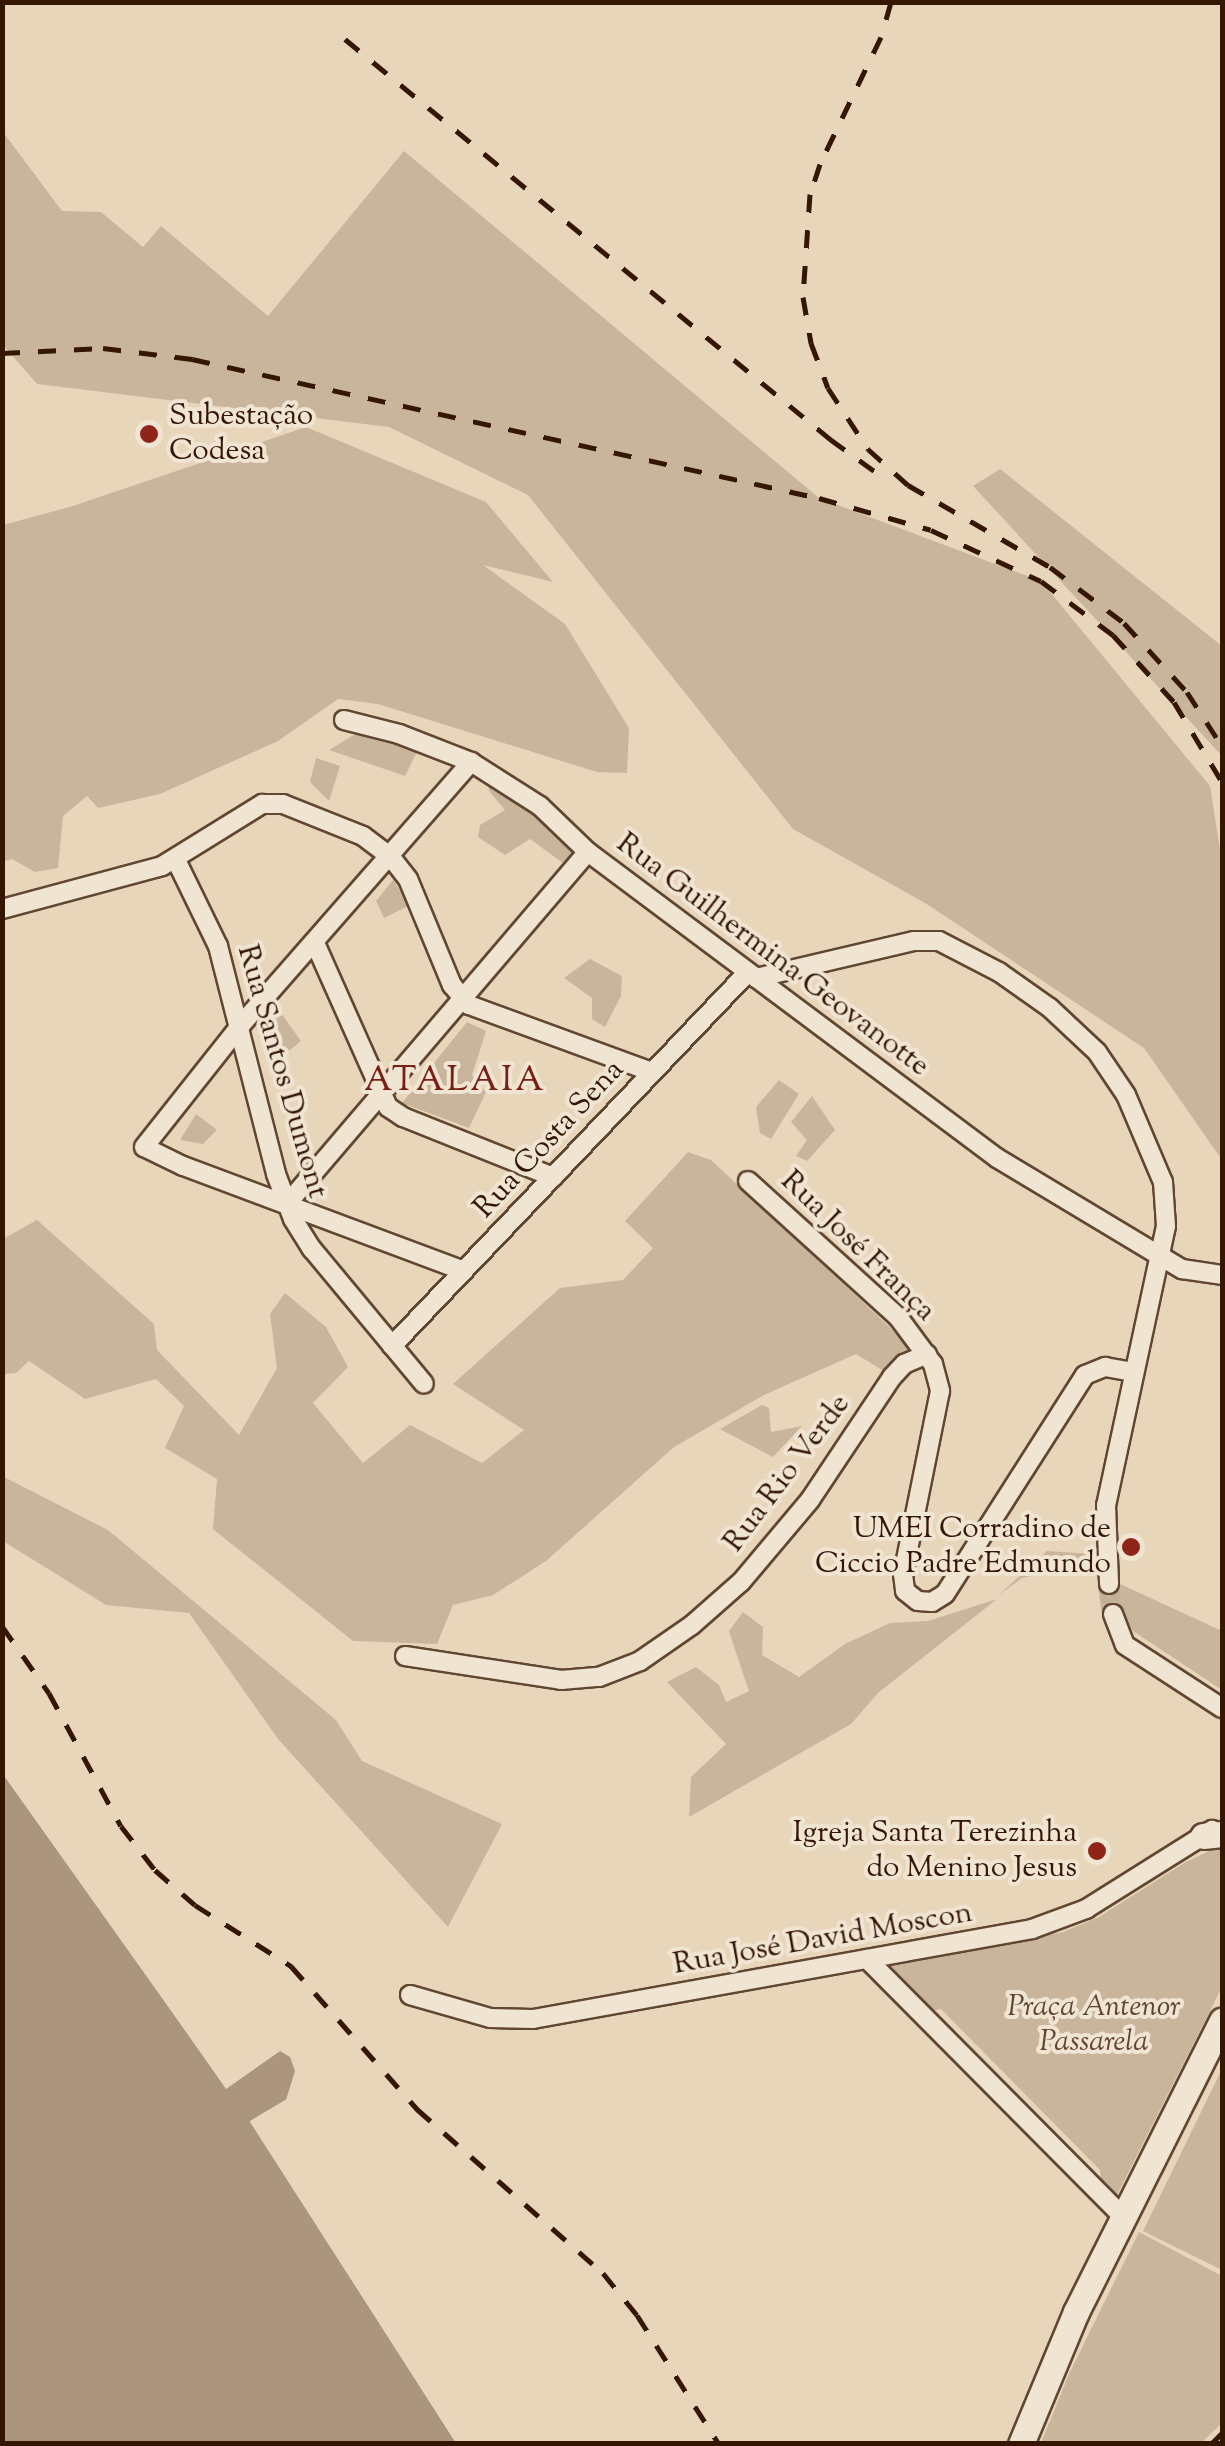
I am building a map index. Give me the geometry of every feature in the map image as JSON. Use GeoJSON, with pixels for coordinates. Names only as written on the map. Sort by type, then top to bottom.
{"type":"FeatureCollection","features":[{"type":"Feature","properties":{"kind":"street","name":"Rua Guilhermina Geovanotte"},"geometry":{"type":"LineString","coordinates":[[344,720],[399,734],[471,762],[540,806],[588,852],[997,1158],[1182,1269],[1222,1276]]}},
{"type":"Feature","properties":{"kind":"street"},"geometry":{"type":"LineString","coordinates":[[464,1271],[144,1147],[240,1026],[471,762]]}},
{"type":"Feature","properties":{"kind":"street"},"geometry":{"type":"LineString","coordinates":[[2,909],[176,860],[256,808],[276,802],[363,836],[390,856],[408,879],[462,999],[476,1008],[652,1072]]}},
{"type":"Feature","properties":{"kind":"street"},"geometry":{"type":"LineString","coordinates":[[287,1204],[588,852]]}},
{"type":"Feature","properties":{"kind":"street","name":"Rua Santos Dumont"},"geometry":{"type":"LineString","coordinates":[[176,860],[211,928],[287,1204],[312,1250],[424,1384]]}},
{"type":"Feature","properties":{"kind":"street"},"geometry":{"type":"LineString","coordinates":[[752,975],[931,939],[973,958],[1024,989],[1086,1040],[1126,1095],[1163,1182],[1167,1212],[1162,1254],[1106,1505],[1109,1584]]}},
{"type":"Feature","properties":{"kind":"street"},"geometry":{"type":"LineString","coordinates":[[315,942],[380,1095],[395,1114],[553,1176]]}},
{"type":"Feature","properties":{"kind":"street","name":"Rua Costa Sena"},"geometry":{"type":"LineString","coordinates":[[392,1346],[652,1072],[752,975]]}},
{"type":"Feature","properties":{"kind":"street","name":"Rua José França"},"geometry":{"type":"LineString","coordinates":[[748,1182],[885,1304],[927,1354]]}},
{"type":"Feature","properties":{"kind":"street"},"geometry":{"type":"LineString","coordinates":[[927,1354],[940,1391],[902,1574],[906,1590],[925,1602],[944,1594],[1086,1375],[1105,1367],[1133,1372]]}},
{"type":"Feature","properties":{"kind":"street","name":"Rua Rio Verde"},"geometry":{"type":"LineString","coordinates":[[405,1656],[561,1680],[599,1677],[640,1661],[692,1626],[741,1582],[810,1500],[892,1377],[904,1364],[927,1354]]}},
{"type":"Feature","properties":{"kind":"street"},"geometry":{"type":"LineString","coordinates":[[1112,1614],[1125,1645],[1222,1708]]}},
{"type":"Feature","properties":{"kind":"street","name":"Rua José David Moscon"},"geometry":{"type":"LineString","coordinates":[[410,1995],[490,2018],[532,2019],[1052,1924],[1216,1831]]}},
{"type":"Feature","properties":{"kind":"street"},"geometry":{"type":"LineString","coordinates":[[867,1960],[1123,2216]]}},
{"type":"Feature","properties":{"kind":"street"},"geometry":{"type":"LineString","coordinates":[[1021,2444],[1062,2340],[1222,2021]]}},
{"type":"Feature","properties":{"kind":"green space"},"geometry":{"type":"Polygon","coordinates":[[[3,132],[62,211],[101,212],[143,247],[161,226],[268,316],[404,151],[819,498],[1041,581],[1210,786],[1222,862],[1222,1160],[1144,1048],[925,903],[793,829],[528,495],[389,427],[37,384],[3,345],[3,132]]]}},
{"type":"Feature","properties":{"kind":"green space"},"geometry":{"type":"Polygon","coordinates":[[[306,427],[486,502],[553,582],[483,565],[565,624],[629,728],[627,773],[597,772],[378,704],[338,699],[278,741],[160,794],[98,808],[87,796],[63,816],[58,868],[35,872],[12,859],[5,861],[3,525],[73,506],[306,427]]]}},
{"type":"Feature","properties":{"kind":"green space"},"geometry":{"type":"Polygon","coordinates":[[[1000,469],[1222,646],[1222,756],[973,486],[1000,469]]]}},
{"type":"Feature","properties":{"kind":"green space"},"geometry":{"type":"Polygon","coordinates":[[[357,733],[418,750],[405,776],[329,750],[357,733]]]}},
{"type":"Feature","properties":{"kind":"green space"},"geometry":{"type":"Polygon","coordinates":[[[316,758],[340,766],[329,801],[310,782],[316,758]]]}},
{"type":"Feature","properties":{"kind":"green space"},"geometry":{"type":"Polygon","coordinates":[[[488,780],[577,850],[567,866],[530,839],[505,855],[478,837],[480,825],[505,810],[489,791],[488,780]]]}},
{"type":"Feature","properties":{"kind":"green space"},"geometry":{"type":"Polygon","coordinates":[[[393,880],[410,905],[384,918],[376,901],[393,880]]]}},
{"type":"Feature","properties":{"kind":"green space"},"geometry":{"type":"Polygon","coordinates":[[[590,959],[622,976],[621,996],[605,1027],[592,1019],[592,998],[564,978],[590,959]]]}},
{"type":"Feature","properties":{"kind":"green space"},"geometry":{"type":"Polygon","coordinates":[[[281,1013],[301,1041],[273,1064],[259,1036],[281,1013]]]}},
{"type":"Feature","properties":{"kind":"green space"},"geometry":{"type":"Polygon","coordinates":[[[467,1022],[486,1031],[472,1075],[486,1092],[469,1128],[402,1103],[467,1022]]]}},
{"type":"Feature","properties":{"kind":"green space"},"geometry":{"type":"Polygon","coordinates":[[[779,1080],[799,1094],[771,1139],[760,1133],[756,1107],[779,1080]]]}},
{"type":"Feature","properties":{"kind":"green space"},"geometry":{"type":"Polygon","coordinates":[[[812,1096],[835,1130],[807,1161],[796,1156],[807,1140],[791,1122],[812,1096]]]}},
{"type":"Feature","properties":{"kind":"green space"},"geometry":{"type":"Polygon","coordinates":[[[196,1114],[217,1130],[203,1144],[180,1140],[196,1114]]]}},
{"type":"Feature","properties":{"kind":"green space"},"geometry":{"type":"Polygon","coordinates":[[[688,1152],[711,1160],[913,1349],[882,1370],[856,1354],[764,1395],[674,1447],[546,1561],[493,1595],[453,1605],[437,1644],[353,1641],[213,1529],[217,1479],[165,1448],[184,1406],[156,1379],[85,1399],[29,1361],[16,1373],[3,1374],[3,1239],[37,1220],[154,1324],[157,1350],[239,1435],[277,1368],[270,1314],[285,1293],[326,1327],[348,1367],[313,1403],[363,1463],[410,1425],[482,1463],[524,1430],[453,1384],[560,1288],[623,1280],[653,1248],[625,1221],[688,1152]]]}},
{"type":"Feature","properties":{"kind":"green space"},"geometry":{"type":"Polygon","coordinates":[[[762,1405],[769,1408],[771,1432],[802,1426],[773,1457],[720,1429],[762,1405]]]}},
{"type":"Feature","properties":{"kind":"green space"},"geometry":{"type":"Polygon","coordinates":[[[2,1476],[108,1530],[336,1720],[362,1761],[502,1824],[448,1927],[278,1739],[189,1613],[106,1605],[3,1541],[2,1476]]]}},
{"type":"Feature","properties":{"kind":"green space"},"geometry":{"type":"Polygon","coordinates":[[[1047,1551],[1093,1554],[1092,1563],[1022,1578],[999,1595],[1047,1551]]]}},
{"type":"Feature","properties":{"kind":"green space"},"geometry":{"type":"Polygon","coordinates":[[[1118,1583],[1222,1631],[1222,1690],[1133,1631],[1123,1613],[1102,1615],[1098,1586],[1118,1583]]]}},
{"type":"Feature","properties":{"kind":"green space"},"geometry":{"type":"Polygon","coordinates":[[[997,1599],[878,1693],[851,1724],[689,1817],[691,1777],[726,1744],[667,1682],[696,1667],[719,1685],[726,1702],[749,1691],[729,1631],[743,1612],[763,1627],[762,1655],[799,1677],[845,1644],[890,1623],[928,1621],[997,1599]]]}},
{"type":"Feature","properties":{"kind":"green space","name":"Praça Antenor Passarela"},"geometry":{"type":"Polygon","coordinates":[[[1222,1845],[1222,1987],[1116,2197],[1102,2192],[1100,2170],[941,2009],[926,2012],[887,1972],[887,1966],[1063,1932],[1099,1917],[1184,1863],[1222,1845]]]}},
{"type":"Feature","properties":{"kind":"green space"},"geometry":{"type":"Polygon","coordinates":[[[1222,2069],[1222,2270],[1143,2231],[1222,2069]]]}},
{"type":"Feature","properties":{"kind":"green space"},"geometry":{"type":"Polygon","coordinates":[[[1139,2232],[1222,2276],[1222,2423],[1201,2443],[1041,2443],[1069,2374],[1139,2232]]]}},
{"type":"Feature","properties":{"kind":"shaded area"},"geometry":{"type":"Polygon","coordinates":[[[2,1773],[226,2088],[280,2051],[290,2057],[295,2071],[286,2100],[250,2122],[456,2443],[3,2443],[2,1773]]]}},
{"type":"Feature","properties":{"kind":"pier"},"geometry":{"type":"Polygon","coordinates":[[[2,1768],[228,2082],[277,2047],[280,2051],[226,2089],[2,1768]]]}},
{"type":"Feature","properties":{"kind":"pier"},"geometry":{"type":"Polygon","coordinates":[[[292,2096],[289,2104],[257,2123],[461,2444],[456,2443],[250,2121],[292,2096]]]}},
{"type":"Feature","properties":{"kind":"tunnel"},"geometry":{"type":"LineString","coordinates":[[1109,1584],[1113,1614]]}},
{"type":"Feature","properties":{"kind":"railway"},"geometry":{"type":"LineString","coordinates":[[891,2],[881,37],[820,164],[810,194],[803,297],[811,343],[828,388],[868,449],[908,485],[1050,567],[1124,623],[1187,692],[1222,746]]}},
{"type":"Feature","properties":{"kind":"railway"},"geometry":{"type":"LineString","coordinates":[[345,39],[830,439],[884,478]]}},
{"type":"Feature","properties":{"kind":"railway"},"geometry":{"type":"LineString","coordinates":[[2,353],[103,348],[192,359],[819,498],[931,530],[1041,581],[1113,635],[1174,702],[1222,782]]}},
{"type":"Feature","properties":{"kind":"railway"},"geometry":{"type":"LineString","coordinates":[[2,1626],[49,1693],[121,1826],[155,1870],[195,1905],[291,1966],[417,2109],[603,2273],[637,2315],[719,2444]]}},
{"type":"Feature","properties":{"kind":"railway"},"geometry":{"type":"LineString","coordinates":[[1211,2444],[1222,2433]]}},
{"type":"Feature","properties":{"kind":"place","name":"Subestação Codesa"},"geometry":{"type":"Point","coordinates":[149,434]}},
{"type":"Feature","properties":{"kind":"place","name":"UMEI Corradino de Ciccio Padre Edmundo"},"geometry":{"type":"Point","coordinates":[1131,1547]}},
{"type":"Feature","properties":{"kind":"place","name":"Igreja Santa Terezinha do Menino Jesus"},"geometry":{"type":"Point","coordinates":[1097,1851]}},
{"type":"Feature","properties":{"kind":"district","name":"ATALAIA"},"geometry":{"type":"Point","coordinates":[455,1082]}}]}
